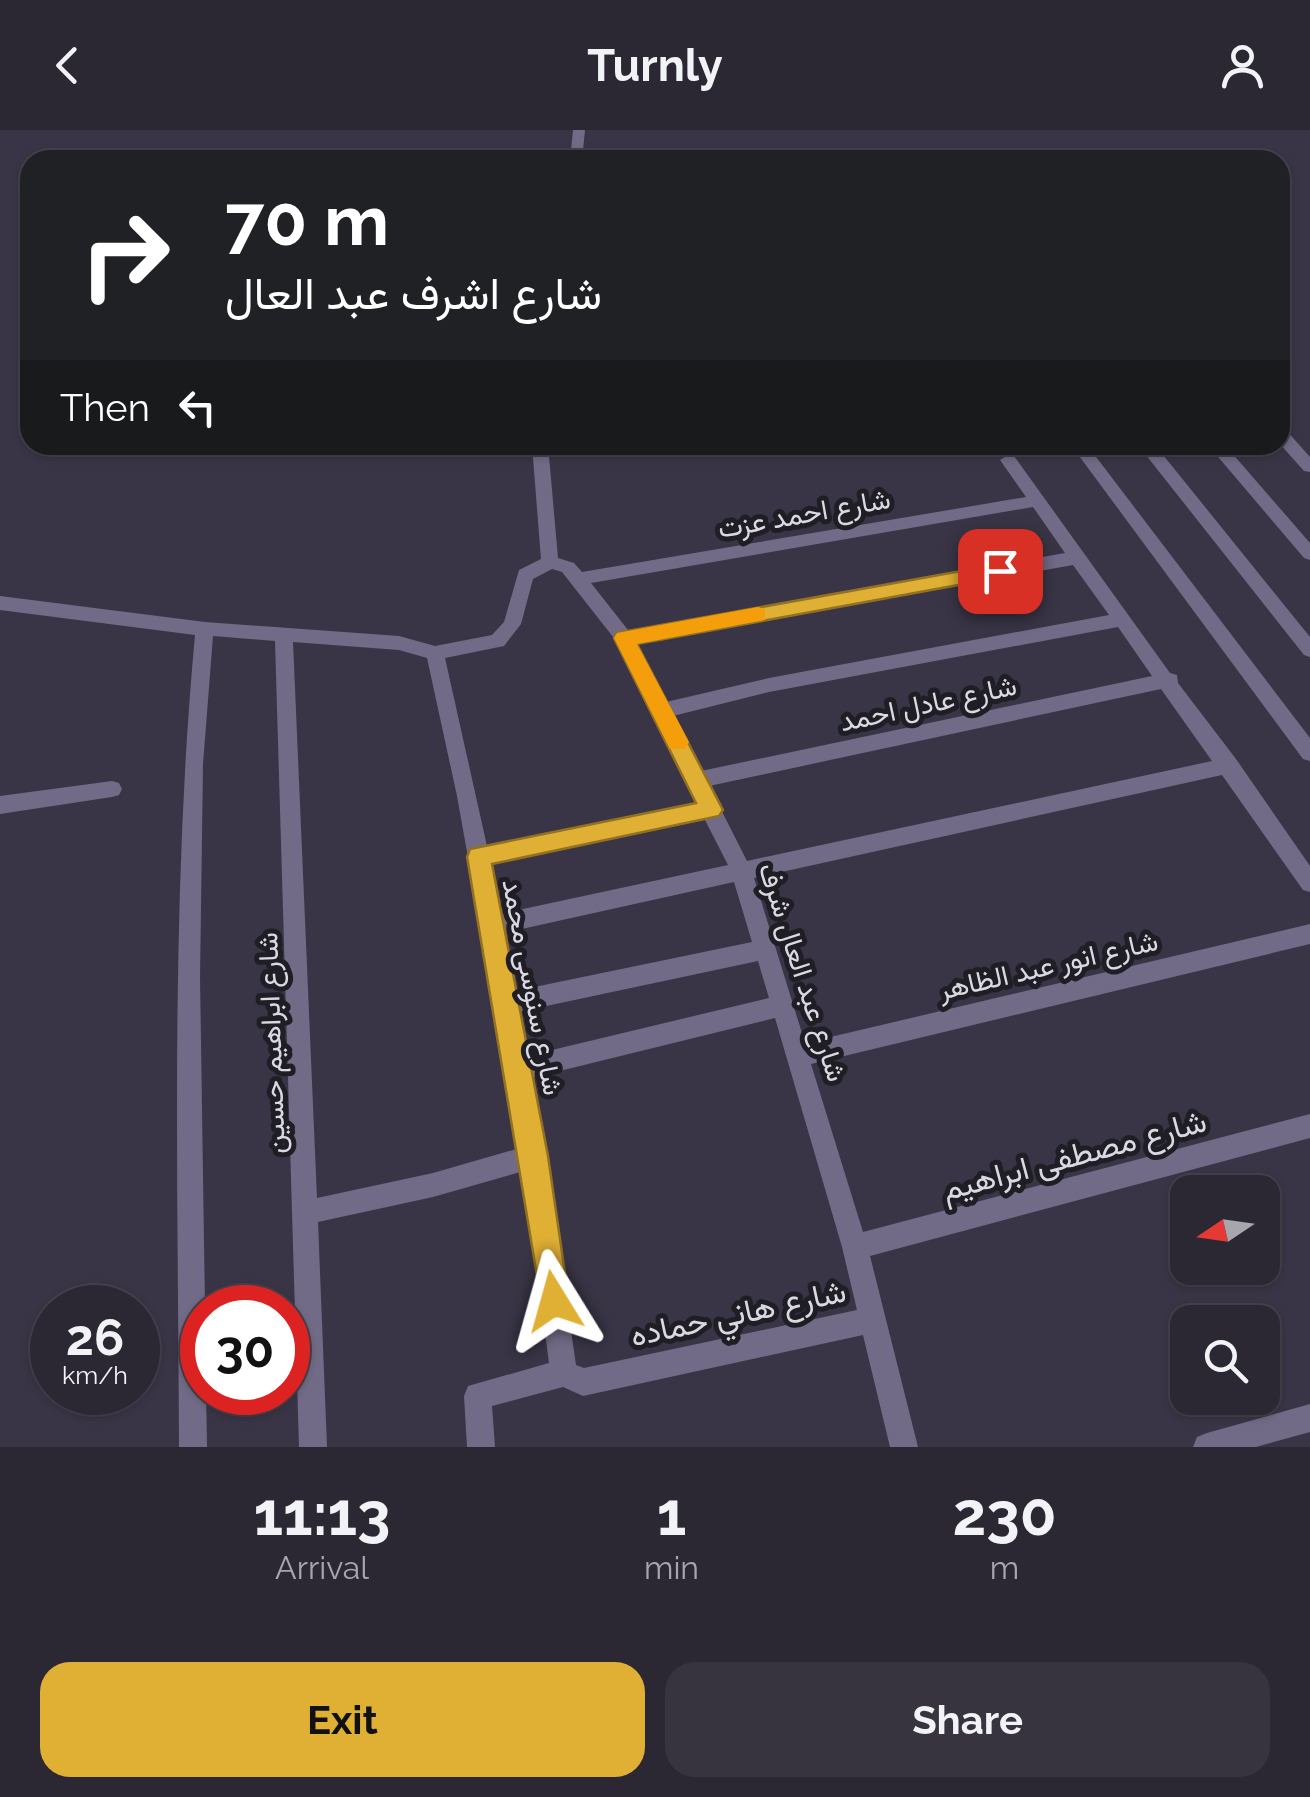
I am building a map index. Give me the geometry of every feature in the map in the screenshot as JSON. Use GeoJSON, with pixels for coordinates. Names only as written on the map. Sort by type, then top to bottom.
{"type":"FeatureCollection","features":[{"type":"Feature","properties":{"kind":"street"},"geometry":{"type":"LineString","coordinates":[[1290,445],[1310,466]]}},
{"type":"Feature","properties":{"kind":"street"},"geometry":{"type":"LineString","coordinates":[[0,603],[284,636],[399,643],[435,653],[498,641],[512,624],[526,574],[550,562],[541,455]]}},
{"type":"Feature","properties":{"kind":"street"},"geometry":{"type":"LineString","coordinates":[[1086,455],[1310,753]]}},
{"type":"Feature","properties":{"kind":"street"},"geometry":{"type":"LineString","coordinates":[[1154,455],[1310,650]]}},
{"type":"Feature","properties":{"kind":"street"},"geometry":{"type":"LineString","coordinates":[[1225,455],[1310,554]]}},
{"type":"Feature","properties":{"kind":"street"},"geometry":{"type":"LineString","coordinates":[[1008,460],[1120,620],[1170,680],[1310,883]]}},
{"type":"Feature","properties":{"kind":"street","name":"شارع احمد عزت"},"geometry":{"type":"LineString","coordinates":[[580,580],[1037,501]]}},
{"type":"Feature","properties":{"kind":"street"},"geometry":{"type":"LineString","coordinates":[[624,638],[1075,558]]}},
{"type":"Feature","properties":{"kind":"street","name":"شارع عبد العال شرف"},"geometry":{"type":"LineString","coordinates":[[550,562],[568,568],[580,580],[624,638],[742,872],[855,1247],[904,1447]]}},
{"type":"Feature","properties":{"kind":"street"},"geometry":{"type":"LineString","coordinates":[[661,710],[769,685],[1120,620]]}},
{"type":"Feature","properties":{"kind":"street"},"geometry":{"type":"LineString","coordinates":[[192,1447],[189,960],[193,764],[205,628]]}},
{"type":"Feature","properties":{"kind":"street","name":"شارع ابراهيم حسين"},"geometry":{"type":"LineString","coordinates":[[284,636],[308,1212],[313,1447]]}},
{"type":"Feature","properties":{"kind":"street","name":"شارع سنوسى محمد"},"geometry":{"type":"LineString","coordinates":[[435,653],[479,857],[534,1156],[564,1374]]}},
{"type":"Feature","properties":{"kind":"street","name":"شارع عادل احمد"},"geometry":{"type":"LineString","coordinates":[[697,780],[1170,680]]}},
{"type":"Feature","properties":{"kind":"street"},"geometry":{"type":"LineString","coordinates":[[489,926],[920,829],[1229,765]]}},
{"type":"Feature","properties":{"kind":"street"},"geometry":{"type":"LineString","coordinates":[[0,805],[112,789]]}},
{"type":"Feature","properties":{"kind":"street"},"geometry":{"type":"LineString","coordinates":[[479,857],[711,810]]}},
{"type":"Feature","properties":{"kind":"street","name":"شارع انور عبد الظاهر"},"geometry":{"type":"LineString","coordinates":[[800,1055],[1310,934]]}},
{"type":"Feature","properties":{"kind":"street"},"geometry":{"type":"LineString","coordinates":[[504,1004],[766,949]]}},
{"type":"Feature","properties":{"kind":"street"},"geometry":{"type":"LineString","coordinates":[[518,1070],[784,1005]]}},
{"type":"Feature","properties":{"kind":"street","name":"شارع مصطفى ابراهيم"},"geometry":{"type":"LineString","coordinates":[[855,1247],[1310,1126]]}},
{"type":"Feature","properties":{"kind":"street"},"geometry":{"type":"LineString","coordinates":[[308,1212],[433,1185],[534,1156]]}},
{"type":"Feature","properties":{"kind":"street","name":"شارع هاني حماده"},"geometry":{"type":"LineString","coordinates":[[564,1374],[583,1382],[872,1320]]}},
{"type":"Feature","properties":{"kind":"street"},"geometry":{"type":"LineString","coordinates":[[481,1447],[478,1396],[564,1374]]}},
{"type":"Feature","properties":{"kind":"street"},"geometry":{"type":"LineString","coordinates":[[1207,1447],[1310,1418]]}},
{"type":"Feature","properties":{"kind":"slow traffic"},"geometry":{"type":"LineString","coordinates":[[677,742],[624,638],[758,615]]}},
{"type":"Feature","properties":{"kind":"route"},"geometry":{"type":"LineString","coordinates":[[554,1301],[534,1156],[479,857],[711,810],[624,638],[1000,571]]}}]}
